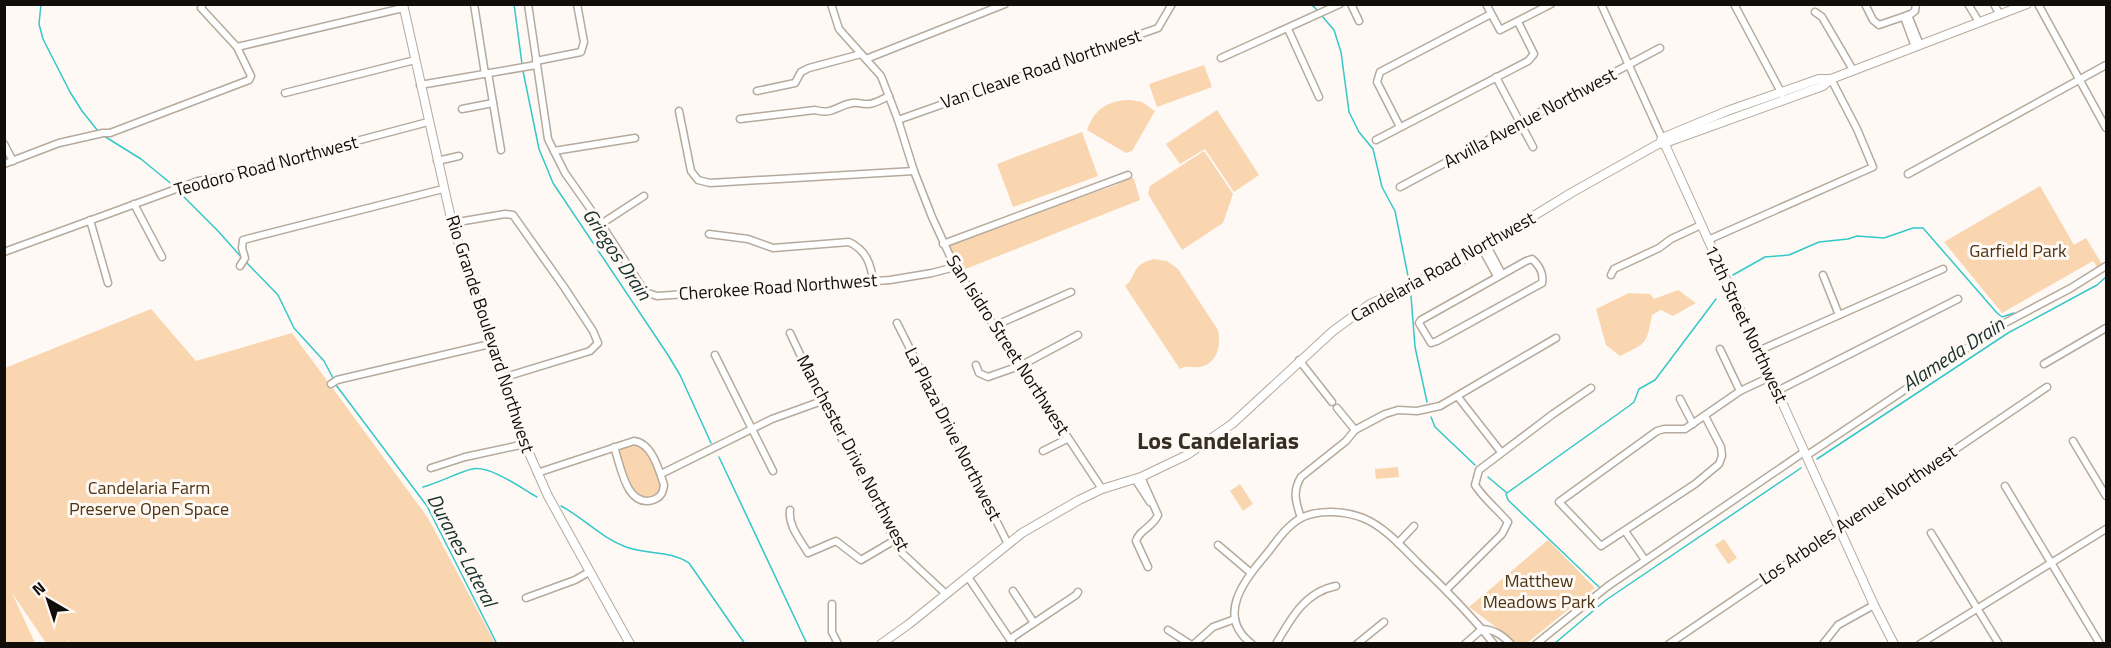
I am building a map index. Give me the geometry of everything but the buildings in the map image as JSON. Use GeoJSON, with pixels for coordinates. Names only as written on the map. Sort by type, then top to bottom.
{"type":"FeatureCollection","features":[{"type":"Feature","properties":{"kind":"main road","name":"Candelaria Road Northwest"},"geometry":{"type":"LineString","coordinates":[[884,643],[1040,521],[1102,489],[1138,478],[1187,455],[1213,439],[1333,330],[1370,304],[1424,280],[1484,247],[1571,193],[1662,142],[1784,96],[1819,79],[1831,79],[2027,4]]}},
{"type":"Feature","properties":{"kind":"main road","name":"Rio Grande Boulevard Northwest"},"geometry":{"type":"LineString","coordinates":[[403,6],[452,223],[490,344],[525,444],[537,473],[630,644]]}},
{"type":"Feature","properties":{"kind":"main road","name":"12th Street Northwest"},"geometry":{"type":"LineString","coordinates":[[1662,142],[1893,644]]}},
{"type":"Feature","properties":{"kind":"street"},"geometry":{"type":"LineString","coordinates":[[4,164],[59,143],[110,133],[249,80],[251,76],[237,47],[201,8],[203,4]]}},
{"type":"Feature","properties":{"kind":"street"},"geometry":{"type":"LineString","coordinates":[[474,4],[501,150]]}},
{"type":"Feature","properties":{"kind":"street","name":"Cherokee Road Northwest"},"geometry":{"type":"LineString","coordinates":[[528,4],[548,139],[565,172],[602,224],[645,292],[657,296],[873,281],[932,273],[955,267]]}},
{"type":"Feature","properties":{"kind":"street"},"geometry":{"type":"LineString","coordinates":[[420,85],[486,74],[581,52],[584,42],[577,4]]}},
{"type":"Feature","properties":{"kind":"street","name":"San Isidro Street Northwest"},"geometry":{"type":"LineString","coordinates":[[831,4],[839,29],[881,76],[914,171],[955,267],[1102,489]]}},
{"type":"Feature","properties":{"kind":"street"},"geometry":{"type":"LineString","coordinates":[[757,91],[795,83],[801,72],[864,57],[1005,4]]}},
{"type":"Feature","properties":{"kind":"street","name":"Van Cleave Road Northwest"},"geometry":{"type":"LineString","coordinates":[[898,120],[1158,28],[1172,4]]}},
{"type":"Feature","properties":{"kind":"street"},"geometry":{"type":"LineString","coordinates":[[1221,58],[1340,4]]}},
{"type":"Feature","properties":{"kind":"street"},"geometry":{"type":"LineString","coordinates":[[1351,4],[1359,21]]}},
{"type":"Feature","properties":{"kind":"street"},"geometry":{"type":"LineString","coordinates":[[1486,4],[1500,30],[1551,4]]}},
{"type":"Feature","properties":{"kind":"street","name":"12th Street Northwest"},"geometry":{"type":"LineString","coordinates":[[1600,4],[1662,142]]}},
{"type":"Feature","properties":{"kind":"street"},"geometry":{"type":"LineString","coordinates":[[1734,4],[1784,96]]}},
{"type":"Feature","properties":{"kind":"street"},"geometry":{"type":"LineString","coordinates":[[1864,4],[1873,20],[1879,25],[1915,11],[1916,4]]}},
{"type":"Feature","properties":{"kind":"street"},"geometry":{"type":"LineString","coordinates":[[1968,4],[1979,22]]}},
{"type":"Feature","properties":{"kind":"street"},"geometry":{"type":"LineString","coordinates":[[1994,4],[2000,15]]}},
{"type":"Feature","properties":{"kind":"street"},"geometry":{"type":"LineString","coordinates":[[2038,4],[2106,128]]}},
{"type":"Feature","properties":{"kind":"street"},"geometry":{"type":"LineString","coordinates":[[237,47],[403,6]]}},
{"type":"Feature","properties":{"kind":"street"},"geometry":{"type":"LineString","coordinates":[[1815,12],[1822,17],[1853,70]]}},
{"type":"Feature","properties":{"kind":"street"},"geometry":{"type":"LineString","coordinates":[[1400,127],[1377,82],[1377,76],[1386,68],[1491,14]]}},
{"type":"Feature","properties":{"kind":"street"},"geometry":{"type":"LineString","coordinates":[[1906,16],[1918,46]]}},
{"type":"Feature","properties":{"kind":"street"},"geometry":{"type":"LineString","coordinates":[[1376,140],[1528,61],[1534,54],[1518,22]]}},
{"type":"Feature","properties":{"kind":"street"},"geometry":{"type":"LineString","coordinates":[[1288,29],[1319,97]]}},
{"type":"Feature","properties":{"kind":"street","name":"Arvilla Avenue Northwest"},"geometry":{"type":"LineString","coordinates":[[1400,187],[1660,48]]}},
{"type":"Feature","properties":{"kind":"street"},"geometry":{"type":"LineString","coordinates":[[285,93],[415,60]]}},
{"type":"Feature","properties":{"kind":"street"},"geometry":{"type":"LineString","coordinates":[[1908,174],[2106,65]]}},
{"type":"Feature","properties":{"kind":"street"},"geometry":{"type":"LineString","coordinates":[[1496,77],[1533,147]]}},
{"type":"Feature","properties":{"kind":"street"},"geometry":{"type":"LineString","coordinates":[[1708,240],[1873,167],[1857,129],[1831,79]]}},
{"type":"Feature","properties":{"kind":"street"},"geometry":{"type":"LineString","coordinates":[[740,119],[815,110],[833,111],[848,103],[869,105],[889,96]]}},
{"type":"Feature","properties":{"kind":"street"},"geometry":{"type":"LineString","coordinates":[[462,109],[492,103]]}},
{"type":"Feature","properties":{"kind":"street"},"geometry":{"type":"LineString","coordinates":[[679,111],[691,171],[698,180],[710,183],[914,171]]}},
{"type":"Feature","properties":{"kind":"street","name":"Teodoro Road Northwest"},"geometry":{"type":"LineString","coordinates":[[4,252],[198,181],[217,178],[428,122]]}},
{"type":"Feature","properties":{"kind":"street"},"geometry":{"type":"LineString","coordinates":[[554,151],[635,138]]}},
{"type":"Feature","properties":{"kind":"street"},"geometry":{"type":"LineString","coordinates":[[4,144],[13,161]]}},
{"type":"Feature","properties":{"kind":"street"},"geometry":{"type":"LineString","coordinates":[[437,161],[459,156]]}},
{"type":"Feature","properties":{"kind":"street"},"geometry":{"type":"LineString","coordinates":[[944,244],[1128,175]]}},
{"type":"Feature","properties":{"kind":"street"},"geometry":{"type":"LineString","coordinates":[[243,263],[243,240],[256,235],[443,189]]}},
{"type":"Feature","properties":{"kind":"street"},"geometry":{"type":"LineString","coordinates":[[602,224],[644,196]]}},
{"type":"Feature","properties":{"kind":"street"},"geometry":{"type":"LineString","coordinates":[[134,204],[162,257]]}},
{"type":"Feature","properties":{"kind":"street"},"geometry":{"type":"LineString","coordinates":[[452,223],[505,214],[513,215],[564,287],[593,331],[598,343],[590,351],[502,378]]}},
{"type":"Feature","properties":{"kind":"street"},"geometry":{"type":"LineString","coordinates":[[90,220],[108,283]]}},
{"type":"Feature","properties":{"kind":"street"},"geometry":{"type":"LineString","coordinates":[[1611,275],[1614,269],[1702,227]]}},
{"type":"Feature","properties":{"kind":"street"},"geometry":{"type":"LineString","coordinates":[[709,234],[748,239],[773,248],[849,242],[856,245],[868,259],[873,281]]}},
{"type":"Feature","properties":{"kind":"street"},"geometry":{"type":"LineString","coordinates":[[1484,247],[1499,275]]}},
{"type":"Feature","properties":{"kind":"street"},"geometry":{"type":"LineString","coordinates":[[1532,259],[1543,278],[1542,283],[1437,341],[1431,343],[1428,340],[1419,323],[1421,320],[1499,275],[1532,259]]}},
{"type":"Feature","properties":{"kind":"street"},"geometry":{"type":"LineString","coordinates":[[1536,644],[1599,592],[1645,560],[2003,324],[2071,288],[2106,266]]}},
{"type":"Feature","properties":{"kind":"street"},"geometry":{"type":"LineString","coordinates":[[1758,351],[1943,269]]}},
{"type":"Feature","properties":{"kind":"street"},"geometry":{"type":"LineString","coordinates":[[1823,275],[1839,315]]}},
{"type":"Feature","properties":{"kind":"street"},"geometry":{"type":"LineString","coordinates":[[994,326],[1071,292]]}},
{"type":"Feature","properties":{"kind":"street"},"geometry":{"type":"LineString","coordinates":[[1777,391],[1958,298]]}},
{"type":"Feature","properties":{"kind":"street","name":"La Plaza Drive Northwest"},"geometry":{"type":"LineString","coordinates":[[897,323],[1008,544]]}},
{"type":"Feature","properties":{"kind":"street"},"geometry":{"type":"LineString","coordinates":[[2044,364],[2106,328]]}},
{"type":"Feature","properties":{"kind":"street","name":"Manchester Drive Northwest"},"geometry":{"type":"LineString","coordinates":[[790,333],[822,401],[902,552],[946,594]]}},
{"type":"Feature","properties":{"kind":"street"},"geometry":{"type":"LineString","coordinates":[[976,365],[979,373],[988,377],[1023,365],[1078,335]]}},
{"type":"Feature","properties":{"kind":"street"},"geometry":{"type":"LineString","coordinates":[[1301,518],[1294,497],[1296,485],[1301,477],[1346,441],[1355,430],[1385,414],[1398,410],[1417,411],[1440,406],[1556,338]]}},
{"type":"Feature","properties":{"kind":"street"},"geometry":{"type":"LineString","coordinates":[[331,384],[338,380],[490,344]]}},
{"type":"Feature","properties":{"kind":"street"},"geometry":{"type":"LineString","coordinates":[[1720,349],[1740,391]]}},
{"type":"Feature","properties":{"kind":"street"},"geometry":{"type":"LineString","coordinates":[[715,355],[773,471]]}},
{"type":"Feature","properties":{"kind":"street"},"geometry":{"type":"LineString","coordinates":[[1299,360],[1332,402]]}},
{"type":"Feature","properties":{"kind":"street"},"geometry":{"type":"LineString","coordinates":[[1705,416],[1721,447],[1722,456],[1719,464],[1704,477],[1602,546],[1559,502],[1657,431],[1685,429],[1740,391],[1770,377]]}},
{"type":"Feature","properties":{"kind":"street","name":"Los Arboles Avenue Northwest"},"geometry":{"type":"LineString","coordinates":[[1669,644],[2047,387]]}},
{"type":"Feature","properties":{"kind":"street"},"geometry":{"type":"LineString","coordinates":[[1446,590],[1502,534],[1508,522],[1481,495],[1475,485],[1479,470],[1591,388]]}},
{"type":"Feature","properties":{"kind":"street"},"geometry":{"type":"LineString","coordinates":[[1458,397],[1501,452]]}},
{"type":"Feature","properties":{"kind":"street"},"geometry":{"type":"LineString","coordinates":[[1680,399],[1693,424]]}},
{"type":"Feature","properties":{"kind":"street"},"geometry":{"type":"LineString","coordinates":[[661,474],[772,418],[822,401]]}},
{"type":"Feature","properties":{"kind":"street"},"geometry":{"type":"LineString","coordinates":[[1337,408],[1355,430]]}},
{"type":"Feature","properties":{"kind":"street"},"geometry":{"type":"LineString","coordinates":[[1043,451],[1067,439]]}},
{"type":"Feature","properties":{"kind":"street"},"geometry":{"type":"LineString","coordinates":[[537,473],[614,447],[634,441],[641,442],[647,446],[661,474],[663,492],[657,499],[638,500],[631,494],[614,447]]}},
{"type":"Feature","properties":{"kind":"street"},"geometry":{"type":"LineString","coordinates":[[2073,441],[2106,496]]}},
{"type":"Feature","properties":{"kind":"street"},"geometry":{"type":"LineString","coordinates":[[431,468],[465,457],[525,444]]}},
{"type":"Feature","properties":{"kind":"street"},"geometry":{"type":"LineString","coordinates":[[1138,478],[1157,512],[1157,518],[1137,537],[1136,541],[1148,567]]}},
{"type":"Feature","properties":{"kind":"street"},"geometry":{"type":"LineString","coordinates":[[2005,486],[2100,644]]}},
{"type":"Feature","properties":{"kind":"street"},"geometry":{"type":"LineString","coordinates":[[790,510],[789,519],[808,553],[836,542],[861,560],[895,540]]}},
{"type":"Feature","properties":{"kind":"street"},"geometry":{"type":"LineString","coordinates":[[1252,644],[1244,635],[1236,619],[1238,593],[1284,532],[1301,518],[1321,512],[1349,514],[1371,522],[1398,543],[1446,590],[1494,644]]}},
{"type":"Feature","properties":{"kind":"street"},"geometry":{"type":"LineString","coordinates":[[1398,543],[1414,526]]}},
{"type":"Feature","properties":{"kind":"street"},"geometry":{"type":"LineString","coordinates":[[1920,644],[2106,529]]}},
{"type":"Feature","properties":{"kind":"street"},"geometry":{"type":"LineString","coordinates":[[1624,531],[1645,560]]}},
{"type":"Feature","properties":{"kind":"street"},"geometry":{"type":"LineString","coordinates":[[1931,533],[1999,644]]}},
{"type":"Feature","properties":{"kind":"street"},"geometry":{"type":"LineString","coordinates":[[1218,545],[1251,573]]}},
{"type":"Feature","properties":{"kind":"street"},"geometry":{"type":"LineString","coordinates":[[526,598],[575,580],[589,572]]}},
{"type":"Feature","properties":{"kind":"street"},"geometry":{"type":"LineString","coordinates":[[968,577],[1011,641],[1078,592]]}},
{"type":"Feature","properties":{"kind":"street"},"geometry":{"type":"LineString","coordinates":[[1276,644],[1293,615],[1307,599],[1323,588],[1336,586]]}},
{"type":"Feature","properties":{"kind":"street"},"geometry":{"type":"LineString","coordinates":[[1013,591],[1034,623]]}},
{"type":"Feature","properties":{"kind":"street"},"geometry":{"type":"LineString","coordinates":[[832,604],[832,632],[838,644]]}},
{"type":"Feature","properties":{"kind":"street"},"geometry":{"type":"LineString","coordinates":[[1823,644],[1838,625],[1874,605]]}},
{"type":"Feature","properties":{"kind":"street"},"geometry":{"type":"LineString","coordinates":[[1168,630],[1192,644],[1213,627],[1236,619]]}},
{"type":"Feature","properties":{"kind":"street"},"geometry":{"type":"LineString","coordinates":[[1357,644],[1384,622]]}},
{"type":"Feature","properties":{"kind":"street"},"geometry":{"type":"LineString","coordinates":[[1465,644],[1482,629],[1501,634],[1511,644]]}},
{"type":"Feature","properties":{"kind":"green space"},"geometry":{"type":"Polygon","coordinates":[[[1204,65],[1212,87],[1157,107],[1149,84],[1204,65]]]}},
{"type":"Feature","properties":{"kind":"green space"},"geometry":{"type":"Polygon","coordinates":[[[1122,100],[1142,102],[1155,111],[1132,151],[1126,153],[1087,130],[1094,116],[1103,107],[1122,100]]]}},
{"type":"Feature","properties":{"kind":"green space"},"geometry":{"type":"Polygon","coordinates":[[[1217,110],[1259,175],[1234,192],[1205,149],[1180,164],[1166,144],[1217,110]]]}},
{"type":"Feature","properties":{"kind":"green space"},"geometry":{"type":"Polygon","coordinates":[[[1082,132],[1098,176],[1013,207],[997,164],[1082,132]]]}},
{"type":"Feature","properties":{"kind":"green space"},"geometry":{"type":"Polygon","coordinates":[[[1204,151],[1233,194],[1223,223],[1182,250],[1148,194],[1150,186],[1204,151]]]}},
{"type":"Feature","properties":{"kind":"green space"},"geometry":{"type":"Polygon","coordinates":[[[1131,176],[1140,200],[963,270],[948,246],[955,241],[1116,185],[1131,176]]]}},
{"type":"Feature","properties":{"kind":"green space","name":"Garfield Park"},"geometry":{"type":"Polygon","coordinates":[[[2040,186],[2074,245],[2086,238],[2102,264],[2097,267],[2093,261],[2002,313],[1944,242],[2040,186]]]}},
{"type":"Feature","properties":{"kind":"green space"},"geometry":{"type":"Polygon","coordinates":[[[1154,259],[1167,261],[1178,269],[1218,330],[1217,353],[1206,365],[1180,369],[1125,286],[1141,264],[1154,259]]]}},
{"type":"Feature","properties":{"kind":"green space"},"geometry":{"type":"Polygon","coordinates":[[[1678,290],[1696,303],[1673,316],[1661,310],[1652,315],[1644,342],[1620,356],[1606,345],[1596,309],[1629,293],[1650,294],[1654,299],[1678,290]]]}},
{"type":"Feature","properties":{"kind":"green space","name":"Candelaria Farm Preserve Open Space"},"geometry":{"type":"Polygon","coordinates":[[[151,309],[196,361],[292,333],[428,518],[495,643],[70,644],[66,638],[68,643],[46,643],[12,593],[35,643],[5,644],[5,368],[151,309]]]}},
{"type":"Feature","properties":{"kind":"green space"},"geometry":{"type":"Polygon","coordinates":[[[635,444],[644,447],[661,483],[659,492],[649,499],[631,487],[619,452],[635,444]]]}},
{"type":"Feature","properties":{"kind":"green space"},"geometry":{"type":"Polygon","coordinates":[[[1398,467],[1399,477],[1376,479],[1375,469],[1398,467]]]}},
{"type":"Feature","properties":{"kind":"green space"},"geometry":{"type":"Polygon","coordinates":[[[1240,484],[1253,504],[1243,511],[1230,491],[1240,484]]]}},
{"type":"Feature","properties":{"kind":"green space"},"geometry":{"type":"Polygon","coordinates":[[[1724,539],[1737,558],[1728,564],[1715,545],[1724,539]]]}},
{"type":"Feature","properties":{"kind":"green space","name":"Matthew Meadows Park"},"geometry":{"type":"Polygon","coordinates":[[[1548,540],[1595,588],[1527,643],[1517,643],[1469,607],[1548,540]]]}},
{"type":"Feature","properties":{"kind":"waterway","name":"Duranes Lateral"},"geometry":{"type":"LineString","coordinates":[[41,4],[39,24],[43,39],[70,92],[98,131]]}},
{"type":"Feature","properties":{"kind":"waterway","name":"Griegos Drain"},"geometry":{"type":"LineString","coordinates":[[514,4],[522,64]]}},
{"type":"Feature","properties":{"kind":"waterway"},"geometry":{"type":"LineString","coordinates":[[1311,4],[1317,10]]}},
{"type":"Feature","properties":{"kind":"waterway"},"geometry":{"type":"LineString","coordinates":[[1322,16],[1334,30],[1341,52],[1349,112],[1359,132],[1373,149],[1382,187],[1395,211],[1408,276]]}},
{"type":"Feature","properties":{"kind":"waterway","name":"Griegos Drain"},"geometry":{"type":"LineString","coordinates":[[523,71],[539,149],[553,183],[668,355],[680,375],[711,443]]}},
{"type":"Feature","properties":{"kind":"waterway","name":"Duranes Lateral"},"geometry":{"type":"LineString","coordinates":[[104,136],[141,159],[174,186]]}},
{"type":"Feature","properties":{"kind":"waterway","name":"Duranes Lateral"},"geometry":{"type":"LineString","coordinates":[[178,191],[243,259]]}},
{"type":"Feature","properties":{"kind":"waterway"},"geometry":{"type":"LineString","coordinates":[[1733,275],[1765,257],[1789,255],[1819,242],[1857,236],[1884,238],[1913,228],[1923,228],[1997,313],[2002,317],[2014,313]]}},
{"type":"Feature","properties":{"kind":"waterway","name":"Duranes Lateral"},"geometry":{"type":"LineString","coordinates":[[246,262],[278,295],[294,328],[324,361],[333,378]]}},
{"type":"Feature","properties":{"kind":"waterway","name":"Alameda Drain"},"geometry":{"type":"LineString","coordinates":[[1817,459],[2008,333],[2097,285],[2106,277]]}},
{"type":"Feature","properties":{"kind":"waterway"},"geometry":{"type":"LineString","coordinates":[[1411,296],[1415,347],[1427,402]]}},
{"type":"Feature","properties":{"kind":"waterway"},"geometry":{"type":"LineString","coordinates":[[1488,477],[1507,493],[1629,406],[1634,402],[1639,389],[1655,380],[1716,299]]}},
{"type":"Feature","properties":{"kind":"waterway","name":"Duranes Lateral"},"geometry":{"type":"LineString","coordinates":[[336,385],[427,506],[497,644]]}},
{"type":"Feature","properties":{"kind":"waterway"},"geometry":{"type":"LineString","coordinates":[[1431,417],[1435,427],[1475,465]]}},
{"type":"Feature","properties":{"kind":"waterway","name":"Griegos Drain"},"geometry":{"type":"LineString","coordinates":[[719,457],[807,644]]}},
{"type":"Feature","properties":{"kind":"waterway","name":"Alameda Drain"},"geometry":{"type":"LineString","coordinates":[[1554,644],[1606,600],[1801,468]]}},
{"type":"Feature","properties":{"kind":"waterway"},"geometry":{"type":"LineString","coordinates":[[423,487],[467,470],[479,469],[488,470],[505,478],[537,497]]}},
{"type":"Feature","properties":{"kind":"waterway"},"geometry":{"type":"LineString","coordinates":[[1506,494],[1508,500],[1599,587]]}},
{"type":"Feature","properties":{"kind":"waterway"},"geometry":{"type":"LineString","coordinates":[[561,506],[617,543],[634,549],[674,556],[689,563],[745,644]]}},
{"type":"Feature","properties":{"kind":"district","name":"Los Candelarias"},"geometry":{"type":"Point","coordinates":[1218,441]}}]}
